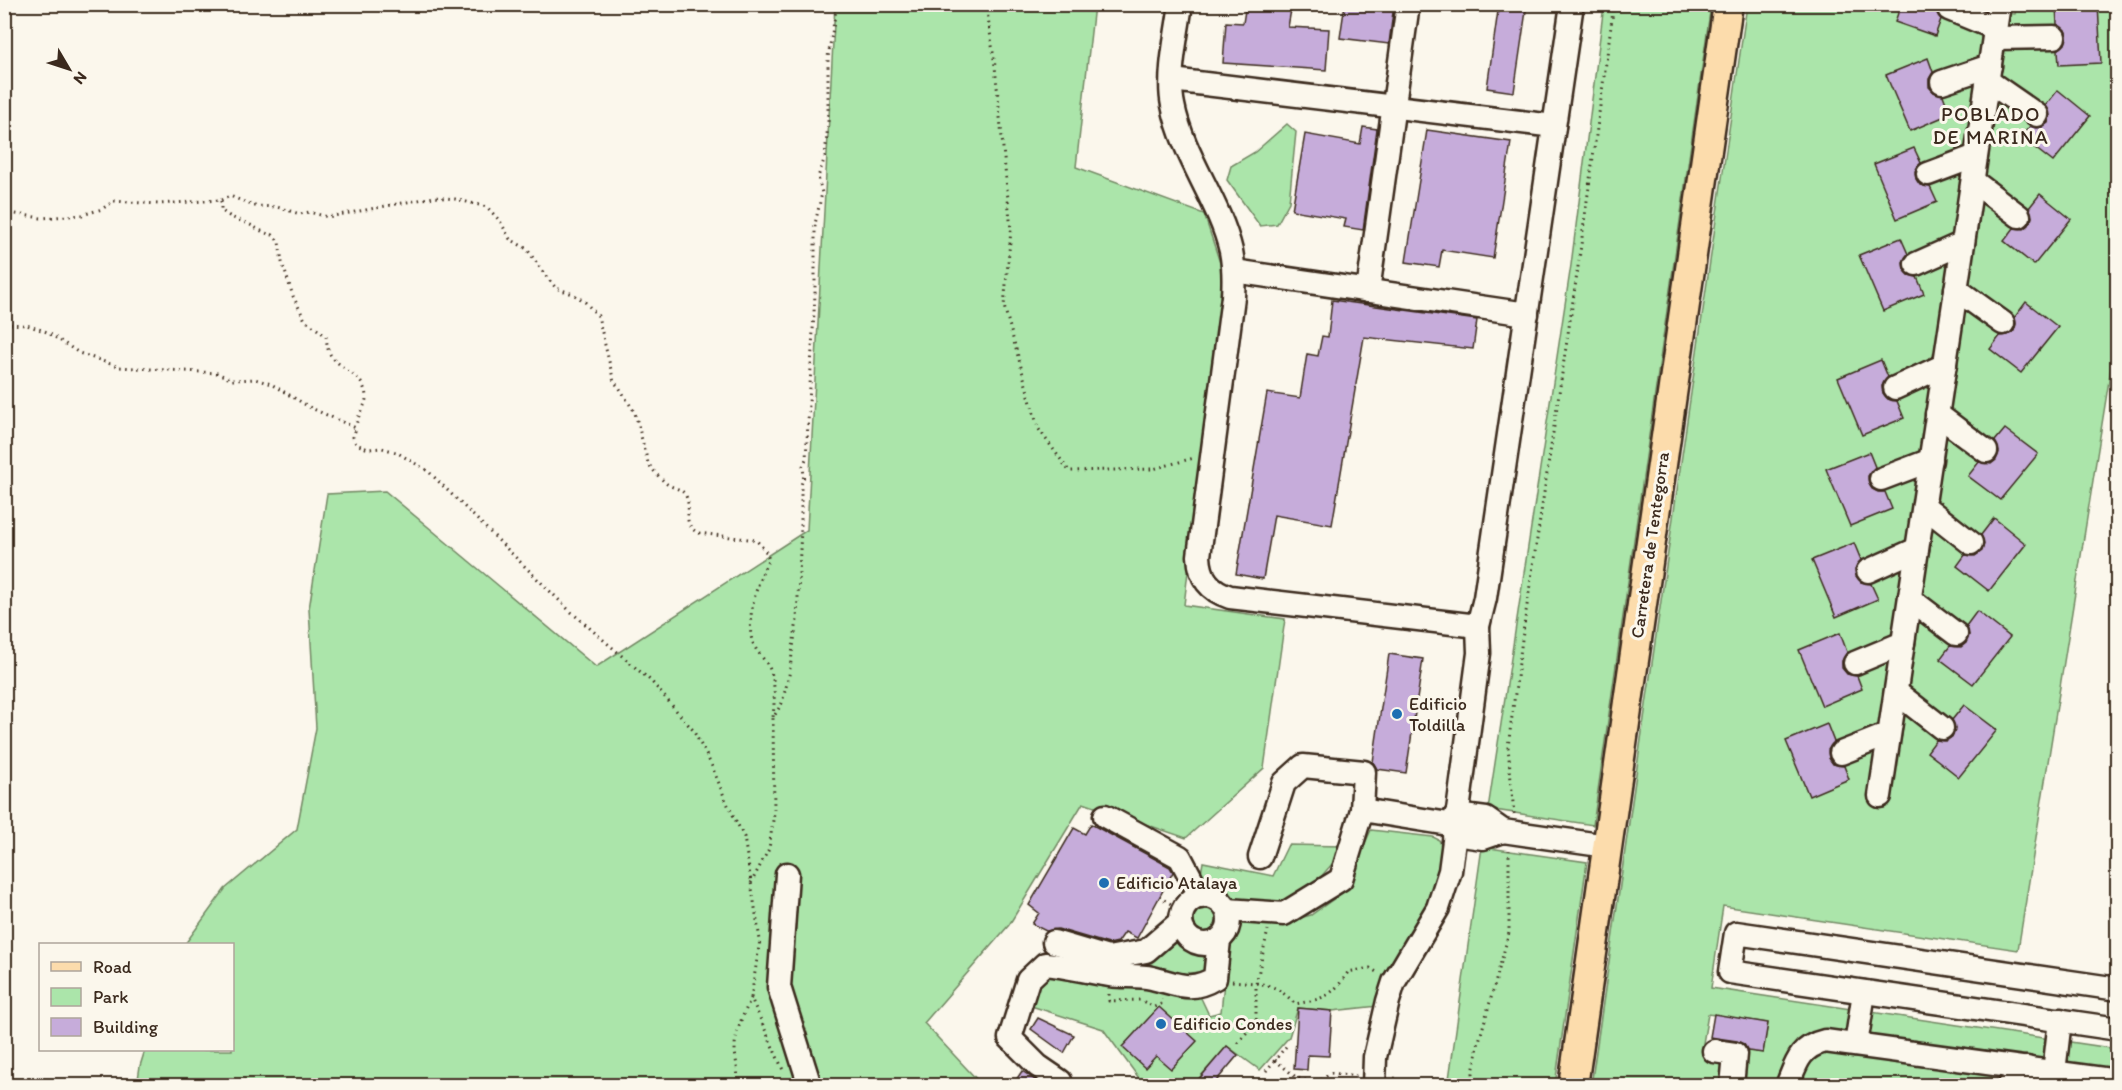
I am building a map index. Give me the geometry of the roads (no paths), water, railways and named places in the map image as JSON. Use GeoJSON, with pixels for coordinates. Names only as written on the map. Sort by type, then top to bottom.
{"type":"FeatureCollection","features":[{"type":"Feature","properties":{"kind":"main road","name":"Carretera de Tentegorra"},"geometry":{"type":"LineString","coordinates":[[1572,1086],[1728,4]]}},
{"type":"Feature","properties":{"kind":"street"},"geometry":{"type":"LineString","coordinates":[[1181,4],[1172,80],[1172,104],[1182,135],[1225,231],[1234,271],[1233,297],[1198,556],[1204,579],[1218,593],[1230,597],[1478,626]]}},
{"type":"Feature","properties":{"kind":"street"},"geometry":{"type":"LineString","coordinates":[[1368,291],[1408,4]]}},
{"type":"Feature","properties":{"kind":"street"},"geometry":{"type":"LineString","coordinates":[[1375,1081],[1375,1057],[1394,982],[1438,908],[1450,871],[1479,653],[1478,626],[1485,598],[1572,4]]}},
{"type":"Feature","properties":{"kind":"street"},"geometry":{"type":"LineString","coordinates":[[1880,796],[1999,4]]}},
{"type":"Feature","properties":{"kind":"street"},"geometry":{"type":"LineString","coordinates":[[1949,9],[1995,33],[2054,37]]}},
{"type":"Feature","properties":{"kind":"street"},"geometry":{"type":"LineString","coordinates":[[1942,82],[1989,74]]}},
{"type":"Feature","properties":{"kind":"street"},"geometry":{"type":"LineString","coordinates":[[1989,74],[2037,115]]}},
{"type":"Feature","properties":{"kind":"street"},"geometry":{"type":"LineString","coordinates":[[1172,80],[1554,126]]}},
{"type":"Feature","properties":{"kind":"street"},"geometry":{"type":"LineString","coordinates":[[1928,174],[1977,156]]}},
{"type":"Feature","properties":{"kind":"street"},"geometry":{"type":"LineString","coordinates":[[1973,181],[2019,216]]}},
{"type":"Feature","properties":{"kind":"street"},"geometry":{"type":"LineString","coordinates":[[1916,264],[1963,243]]}},
{"type":"Feature","properties":{"kind":"street"},"geometry":{"type":"LineString","coordinates":[[1234,271],[1527,314]]}},
{"type":"Feature","properties":{"kind":"street"},"geometry":{"type":"LineString","coordinates":[[1956,289],[2003,323]]}},
{"type":"Feature","properties":{"kind":"street"},"geometry":{"type":"LineString","coordinates":[[1895,388],[1945,365]]}},
{"type":"Feature","properties":{"kind":"street"},"geometry":{"type":"LineString","coordinates":[[1937,414],[1986,451]]}},
{"type":"Feature","properties":{"kind":"street"},"geometry":{"type":"LineString","coordinates":[[1881,478],[1930,460]]}},
{"type":"Feature","properties":{"kind":"street"},"geometry":{"type":"LineString","coordinates":[[1924,506],[1971,543]]}},
{"type":"Feature","properties":{"kind":"street"},"geometry":{"type":"LineString","coordinates":[[1868,571],[1917,549]]}},
{"type":"Feature","properties":{"kind":"street"},"geometry":{"type":"LineString","coordinates":[[1910,599],[1956,634]]}},
{"type":"Feature","properties":{"kind":"street"},"geometry":{"type":"LineString","coordinates":[[1855,663],[1903,643]]}},
{"type":"Feature","properties":{"kind":"street"},"geometry":{"type":"LineString","coordinates":[[1896,693],[1942,728]]}},
{"type":"Feature","properties":{"kind":"street"},"geometry":{"type":"LineString","coordinates":[[1841,753],[1889,734]]}},
{"type":"Feature","properties":{"kind":"street"},"geometry":{"type":"LineString","coordinates":[[1227,910],[1284,914],[1341,879],[1362,810],[1364,772],[1303,766],[1284,783],[1260,857]]}},
{"type":"Feature","properties":{"kind":"street"},"geometry":{"type":"LineString","coordinates":[[1362,810],[1455,825],[1484,838],[1607,846]]}},
{"type":"Feature","properties":{"kind":"street"},"geometry":{"type":"LineString","coordinates":[[1105,816],[1180,857],[1201,897]]}},
{"type":"Feature","properties":{"kind":"street"},"geometry":{"type":"LineString","coordinates":[[787,874],[779,987],[810,1086]]}},
{"type":"Feature","properties":{"kind":"street"},"geometry":{"type":"LineString","coordinates":[[1054,942],[1108,958],[1146,951],[1181,921],[1186,906],[1192,900],[1201,897],[1215,898],[1227,910],[1229,922],[1225,934],[1219,940],[1212,944],[1204,944],[1189,938],[1181,921]]}},
{"type":"Feature","properties":{"kind":"street"},"geometry":{"type":"LineString","coordinates":[[2118,989],[1736,933],[1730,972],[2118,1029]]}},
{"type":"Feature","properties":{"kind":"street"},"geometry":{"type":"LineString","coordinates":[[1059,1086],[1060,1081],[1038,1066],[1010,1038],[1028,980],[1045,964],[1062,965],[1110,975],[1151,978],[1177,986],[1201,986],[1215,978],[1219,940]]}},
{"type":"Feature","properties":{"kind":"street"},"geometry":{"type":"LineString","coordinates":[[1856,1045],[1864,992]]}},
{"type":"Feature","properties":{"kind":"street"},"geometry":{"type":"LineString","coordinates":[[2040,1075],[2060,1020]]}},
{"type":"Feature","properties":{"kind":"street"},"geometry":{"type":"LineString","coordinates":[[1787,1086],[1803,1052],[1812,1044],[1825,1041],[2040,1075],[2102,1081]]}},
{"type":"Feature","properties":{"kind":"street"},"geometry":{"type":"LineString","coordinates":[[1714,1051],[1736,1054],[1732,1086]]}},
{"type":"Feature","properties":{"kind":"street"},"geometry":{"type":"LineString","coordinates":[[2009,1086],[2040,1075]]}},
{"type":"Feature","properties":{"kind":"place","name":"Edificio Toldilla"},"geometry":{"type":"Point","coordinates":[1397,714]}},
{"type":"Feature","properties":{"kind":"place","name":"Edificio Atalaya"},"geometry":{"type":"Point","coordinates":[1104,883]}},
{"type":"Feature","properties":{"kind":"place","name":"Edificio Condes"},"geometry":{"type":"Point","coordinates":[1161,1024]}},
{"type":"Feature","properties":{"kind":"district","name":"POBLADO DE MARINA"},"geometry":{"type":"Point","coordinates":[1991,126]}}]}
